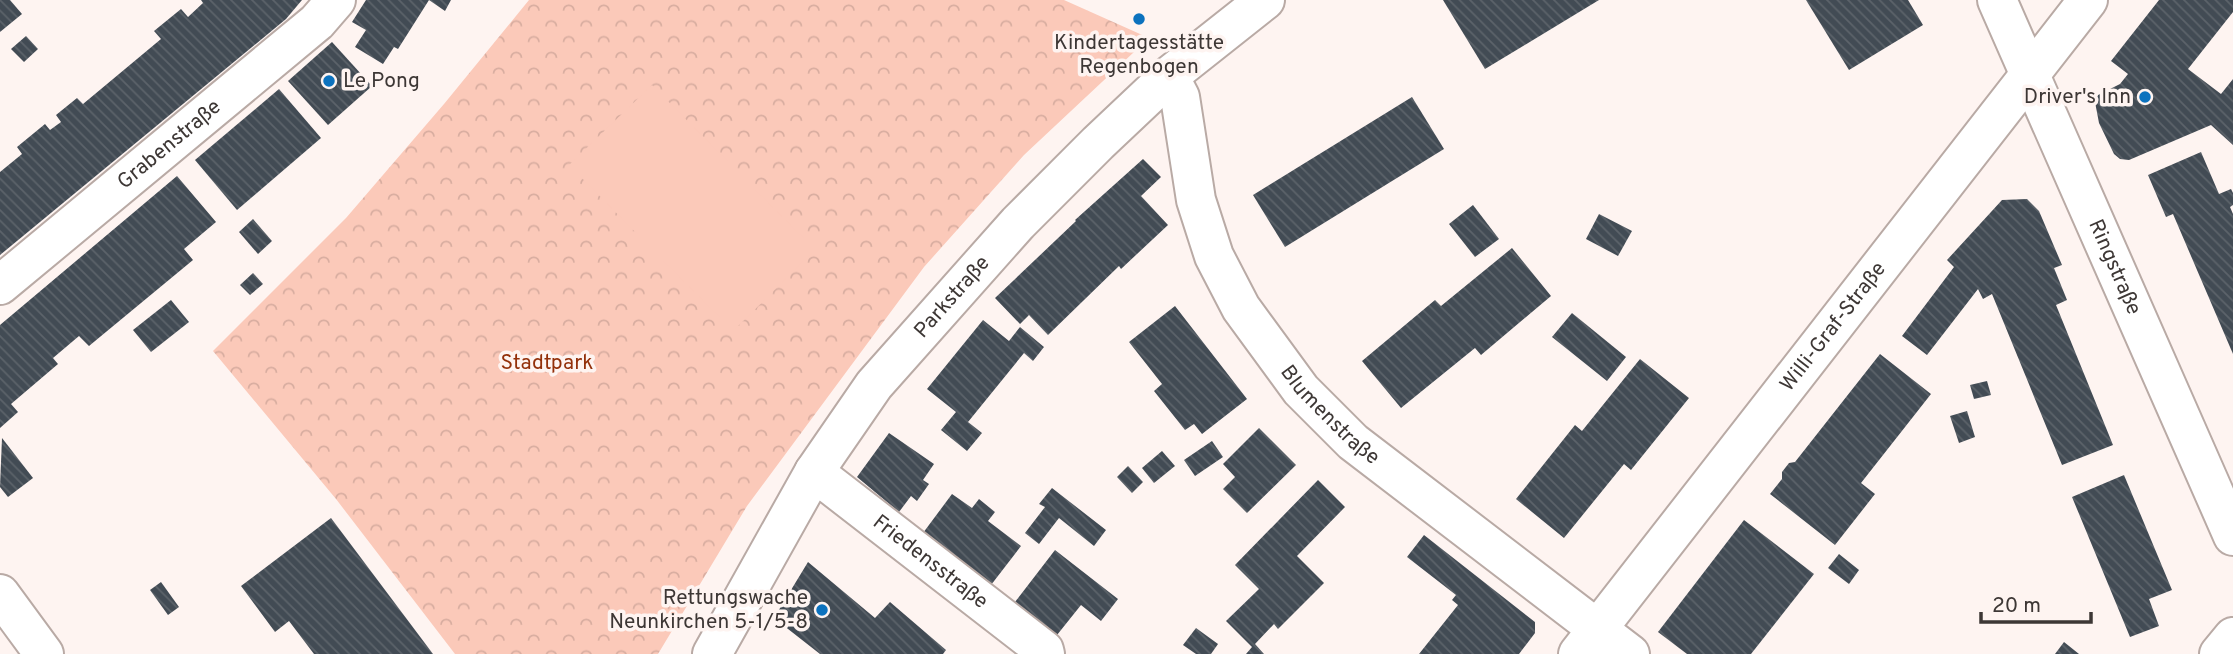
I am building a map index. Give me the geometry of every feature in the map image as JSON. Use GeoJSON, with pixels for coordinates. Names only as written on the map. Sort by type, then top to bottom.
{"type":"FeatureCollection","features":[{"type":"Feature","properties":{"kind":"street","name":"Grabenstraße"},"geometry":{"type":"LineString","coordinates":[[0,285],[317,22],[336,0]]}},
{"type":"Feature","properties":{"kind":"street","name":"Parkstraße"},"geometry":{"type":"LineString","coordinates":[[712,654],[814,472],[874,385],[1018,223],[1169,76],[1265,0]]}},
{"type":"Feature","properties":{"kind":"street","name":"Ringstraße"},"geometry":{"type":"LineString","coordinates":[[1997,0],[2233,536]]}},
{"type":"Feature","properties":{"kind":"street","name":"Willi-Graf-Straße"},"geometry":{"type":"LineString","coordinates":[[1588,642],[2088,0]]}},
{"type":"Feature","properties":{"kind":"street","name":"Blumenstraße"},"geometry":{"type":"LineString","coordinates":[[1169,76],[1180,97],[1196,200],[1214,256],[1241,308],[1301,390],[1353,442],[1588,642],[1630,654]]}},
{"type":"Feature","properties":{"kind":"street","name":"Friedensstraße"},"geometry":{"type":"LineString","coordinates":[[814,472],[1044,650],[1045,654]]}},
{"type":"Feature","properties":{"kind":"street"},"geometry":{"type":"LineString","coordinates":[[0,594],[44,654]]}},
{"type":"Feature","properties":{"kind":"street"},"geometry":{"type":"LineString","coordinates":[[2219,654],[2233,637]]}},
{"type":"Feature","properties":{"kind":"green space","name":"Stadtpark"},"geometry":{"type":"Polygon","coordinates":[[[529,0],[1064,0],[1149,38],[1024,155],[924,267],[747,506],[658,654],[455,654],[336,499],[213,351],[346,218],[529,0]]]}},
{"type":"Feature","properties":{"kind":"green space"},"geometry":{"type":"Polygon","coordinates":[[[652,85],[815,250],[733,331],[569,165],[652,85]]]}},
{"type":"Feature","properties":{"kind":"building"},"geometry":{"type":"Polygon","coordinates":[[[0,0],[10,0],[22,14],[0,32],[0,0]]]}},
{"type":"Feature","properties":{"kind":"building"},"geometry":{"type":"Polygon","coordinates":[[[201,0],[302,0],[286,19],[0,255],[0,172],[22,154],[17,147],[45,124],[50,130],[61,122],[56,115],[77,98],[83,104],[161,39],[154,31],[181,9],[188,17],[203,3],[201,0]]]}},
{"type":"Feature","properties":{"kind":"building"},"geometry":{"type":"Polygon","coordinates":[[[366,0],[429,0],[398,49],[394,47],[383,64],[355,47],[366,30],[352,22],[366,0]]]}},
{"type":"Feature","properties":{"kind":"building"},"geometry":{"type":"Polygon","coordinates":[[[429,0],[451,0],[445,11],[429,0]]]}},
{"type":"Feature","properties":{"kind":"building"},"geometry":{"type":"Polygon","coordinates":[[[1443,0],[1599,0],[1485,69],[1443,0]]]}},
{"type":"Feature","properties":{"kind":"building"},"geometry":{"type":"Polygon","coordinates":[[[1806,0],[1908,0],[1923,25],[1849,70],[1806,0]]]}},
{"type":"Feature","properties":{"kind":"building"},"geometry":{"type":"Polygon","coordinates":[[[2159,0],[2233,0],[2233,12],[2188,69],[2221,94],[2233,79],[2233,145],[2211,125],[2129,160],[2120,159],[2114,154],[2099,123],[2095,102],[2098,95],[2120,84],[2128,74],[2111,61],[2159,0]]]}},
{"type":"Feature","properties":{"kind":"building"},"geometry":{"type":"Polygon","coordinates":[[[26,36],[38,49],[24,62],[11,49],[26,36]]]}},
{"type":"Feature","properties":{"kind":"building"},"geometry":{"type":"Polygon","coordinates":[[[332,42],[372,86],[328,125],[288,81],[332,42]]]}},
{"type":"Feature","properties":{"kind":"building"},"geometry":{"type":"Polygon","coordinates":[[[279,89],[321,138],[237,210],[195,160],[279,89]]]}},
{"type":"Feature","properties":{"kind":"building"},"geometry":{"type":"Polygon","coordinates":[[[1412,97],[1444,149],[1285,247],[1253,195],[1412,97]]]}},
{"type":"Feature","properties":{"kind":"building"},"geometry":{"type":"Polygon","coordinates":[[[2201,152],[2219,194],[2231,189],[2233,193],[2233,205],[2230,207],[2233,214],[2233,354],[2173,214],[2166,217],[2148,175],[2201,152]]]}},
{"type":"Feature","properties":{"kind":"building"},"geometry":{"type":"Polygon","coordinates":[[[1143,159],[1161,177],[1141,196],[1168,225],[1121,269],[1119,266],[1048,335],[1029,315],[1020,324],[995,298],[1143,159]]]}},
{"type":"Feature","properties":{"kind":"building"},"geometry":{"type":"Polygon","coordinates":[[[177,176],[216,222],[184,249],[193,260],[89,346],[79,336],[53,358],[58,364],[11,404],[18,412],[0,428],[0,325],[177,176]]]}},
{"type":"Feature","properties":{"kind":"building"},"geometry":{"type":"Polygon","coordinates":[[[2027,199],[2039,211],[2062,265],[2054,268],[2067,300],[2056,305],[2113,445],[2062,465],[1992,294],[1983,299],[1978,289],[1927,355],[1902,336],[1954,267],[1947,260],[2002,200],[2027,199]]]}},
{"type":"Feature","properties":{"kind":"building"},"geometry":{"type":"Polygon","coordinates":[[[1473,205],[1499,239],[1475,257],[1449,224],[1473,205]]]}},
{"type":"Feature","properties":{"kind":"building"},"geometry":{"type":"Polygon","coordinates":[[[1599,214],[1632,231],[1618,256],[1586,239],[1599,214]]]}},
{"type":"Feature","properties":{"kind":"building"},"geometry":{"type":"Polygon","coordinates":[[[253,219],[272,241],[258,254],[239,232],[253,219]]]}},
{"type":"Feature","properties":{"kind":"building"},"geometry":{"type":"Polygon","coordinates":[[[1512,248],[1551,296],[1481,355],[1475,348],[1401,408],[1362,361],[1435,300],[1441,306],[1512,248]]]}},
{"type":"Feature","properties":{"kind":"building"},"geometry":{"type":"Polygon","coordinates":[[[253,273],[263,284],[250,295],[240,285],[253,273]]]}},
{"type":"Feature","properties":{"kind":"building"},"geometry":{"type":"Polygon","coordinates":[[[171,300],[189,322],[151,352],[133,330],[171,300]]]}},
{"type":"Feature","properties":{"kind":"building"},"geometry":{"type":"Polygon","coordinates":[[[1175,306],[1247,399],[1202,434],[1194,424],[1185,430],[1154,391],[1162,384],[1129,342],[1175,306]]]}},
{"type":"Feature","properties":{"kind":"building"},"geometry":{"type":"Polygon","coordinates":[[[1572,313],[1626,357],[1607,381],[1552,337],[1572,313]]]}},
{"type":"Feature","properties":{"kind":"building"},"geometry":{"type":"Polygon","coordinates":[[[983,320],[1009,341],[1020,327],[1044,347],[1033,361],[1024,353],[968,422],[982,433],[967,451],[941,430],[956,412],[927,389],[983,320]]]}},
{"type":"Feature","properties":{"kind":"building"},"geometry":{"type":"Polygon","coordinates":[[[1880,354],[1931,394],[1861,483],[1875,494],[1835,545],[1770,494],[1782,479],[1782,472],[1789,463],[1795,462],[1880,354]]]}},
{"type":"Feature","properties":{"kind":"building"},"geometry":{"type":"Polygon","coordinates":[[[1640,359],[1689,398],[1631,470],[1624,464],[1564,538],[1516,499],[1575,425],[1582,431],[1640,359]]]}},
{"type":"Feature","properties":{"kind":"building"},"geometry":{"type":"Polygon","coordinates":[[[1987,381],[1991,395],[1974,399],[1970,385],[1987,381]]]}},
{"type":"Feature","properties":{"kind":"building"},"geometry":{"type":"Polygon","coordinates":[[[1967,411],[1975,437],[1959,443],[1950,416],[1967,411]]]}},
{"type":"Feature","properties":{"kind":"building"},"geometry":{"type":"Polygon","coordinates":[[[1259,428],[1296,465],[1247,513],[1223,489],[1235,477],[1223,464],[1259,428]]]}},
{"type":"Feature","properties":{"kind":"building"},"geometry":{"type":"Polygon","coordinates":[[[889,433],[934,464],[923,480],[929,484],[917,501],[911,496],[899,512],[857,477],[889,433]]]}},
{"type":"Feature","properties":{"kind":"building"},"geometry":{"type":"Polygon","coordinates":[[[2,438],[33,478],[8,497],[0,487],[2,438]]]}},
{"type":"Feature","properties":{"kind":"building"},"geometry":{"type":"Polygon","coordinates":[[[1212,441],[1223,457],[1195,476],[1184,460],[1212,441]]]}},
{"type":"Feature","properties":{"kind":"building"},"geometry":{"type":"Polygon","coordinates":[[[1162,451],[1175,466],[1154,483],[1142,468],[1162,451]]]}},
{"type":"Feature","properties":{"kind":"building"},"geometry":{"type":"Polygon","coordinates":[[[1128,466],[1143,482],[1132,493],[1117,477],[1128,466]]]}},
{"type":"Feature","properties":{"kind":"building"},"geometry":{"type":"Polygon","coordinates":[[[2124,475],[2172,590],[2149,599],[2159,626],[2130,637],[2072,497],[2124,475]]]}},
{"type":"Feature","properties":{"kind":"building"},"geometry":{"type":"Polygon","coordinates":[[[1318,480],[1345,507],[1297,556],[1324,583],[1278,629],[1274,624],[1255,644],[1264,654],[1246,654],[1252,647],[1226,621],[1259,589],[1235,565],[1318,480]]]}},
{"type":"Feature","properties":{"kind":"building"},"geometry":{"type":"Polygon","coordinates":[[[1052,488],[1106,530],[1094,546],[1059,518],[1039,544],[1025,533],[1045,507],[1039,504],[1052,488]]]}},
{"type":"Feature","properties":{"kind":"building"},"geometry":{"type":"Polygon","coordinates":[[[952,494],[972,508],[979,499],[995,512],[988,521],[1021,546],[991,585],[923,533],[952,494]]]}},
{"type":"Feature","properties":{"kind":"building"},"geometry":{"type":"Polygon","coordinates":[[[331,518],[433,654],[314,654],[289,621],[275,632],[241,586],[331,518]]]}},
{"type":"Feature","properties":{"kind":"building"},"geometry":{"type":"Polygon","coordinates":[[[1744,520],[1814,574],[1751,654],[1687,654],[1658,632],[1744,520]]]}},
{"type":"Feature","properties":{"kind":"building"},"geometry":{"type":"Polygon","coordinates":[[[1424,535],[1535,622],[1535,633],[1519,654],[1419,654],[1458,605],[1452,600],[1456,595],[1407,557],[1424,535]]]}},
{"type":"Feature","properties":{"kind":"building"},"geometry":{"type":"Polygon","coordinates":[[[1055,550],[1118,599],[1101,621],[1081,605],[1057,635],[1015,602],[1055,550]]]}},
{"type":"Feature","properties":{"kind":"building"},"geometry":{"type":"Polygon","coordinates":[[[1839,554],[1859,570],[1849,584],[1828,568],[1839,554]]]}},
{"type":"Feature","properties":{"kind":"building","name":"Rettungswache Neunkirchen 5-1/5-8"},"geometry":{"type":"Polygon","coordinates":[[[808,562],[875,618],[890,602],[946,650],[943,654],[820,654],[774,618],[808,562]]]}},
{"type":"Feature","properties":{"kind":"building"},"geometry":{"type":"Polygon","coordinates":[[[161,582],[179,607],[168,615],[150,590],[161,582]]]}},
{"type":"Feature","properties":{"kind":"building"},"geometry":{"type":"Polygon","coordinates":[[[1196,628],[1218,644],[1211,654],[1196,654],[1183,645],[1196,628]]]}},
{"type":"Feature","properties":{"kind":"building"},"geometry":{"type":"Polygon","coordinates":[[[2064,642],[2079,654],[2055,654],[2064,642]]]}},
{"type":"Feature","properties":{"kind":"place","name":"Kindertagesstätte Regenbogen"},"geometry":{"type":"Point","coordinates":[1139,19]}},
{"type":"Feature","properties":{"kind":"place","name":"Le Pong"},"geometry":{"type":"Point","coordinates":[329,81]}},
{"type":"Feature","properties":{"kind":"place","name":"Driver's Inn"},"geometry":{"type":"Point","coordinates":[2145,97]}},
{"type":"Feature","properties":{"kind":"place","name":"Rettungswache Neunkirchen 5-1/5-8"},"geometry":{"type":"Point","coordinates":[822,610]}}]}
